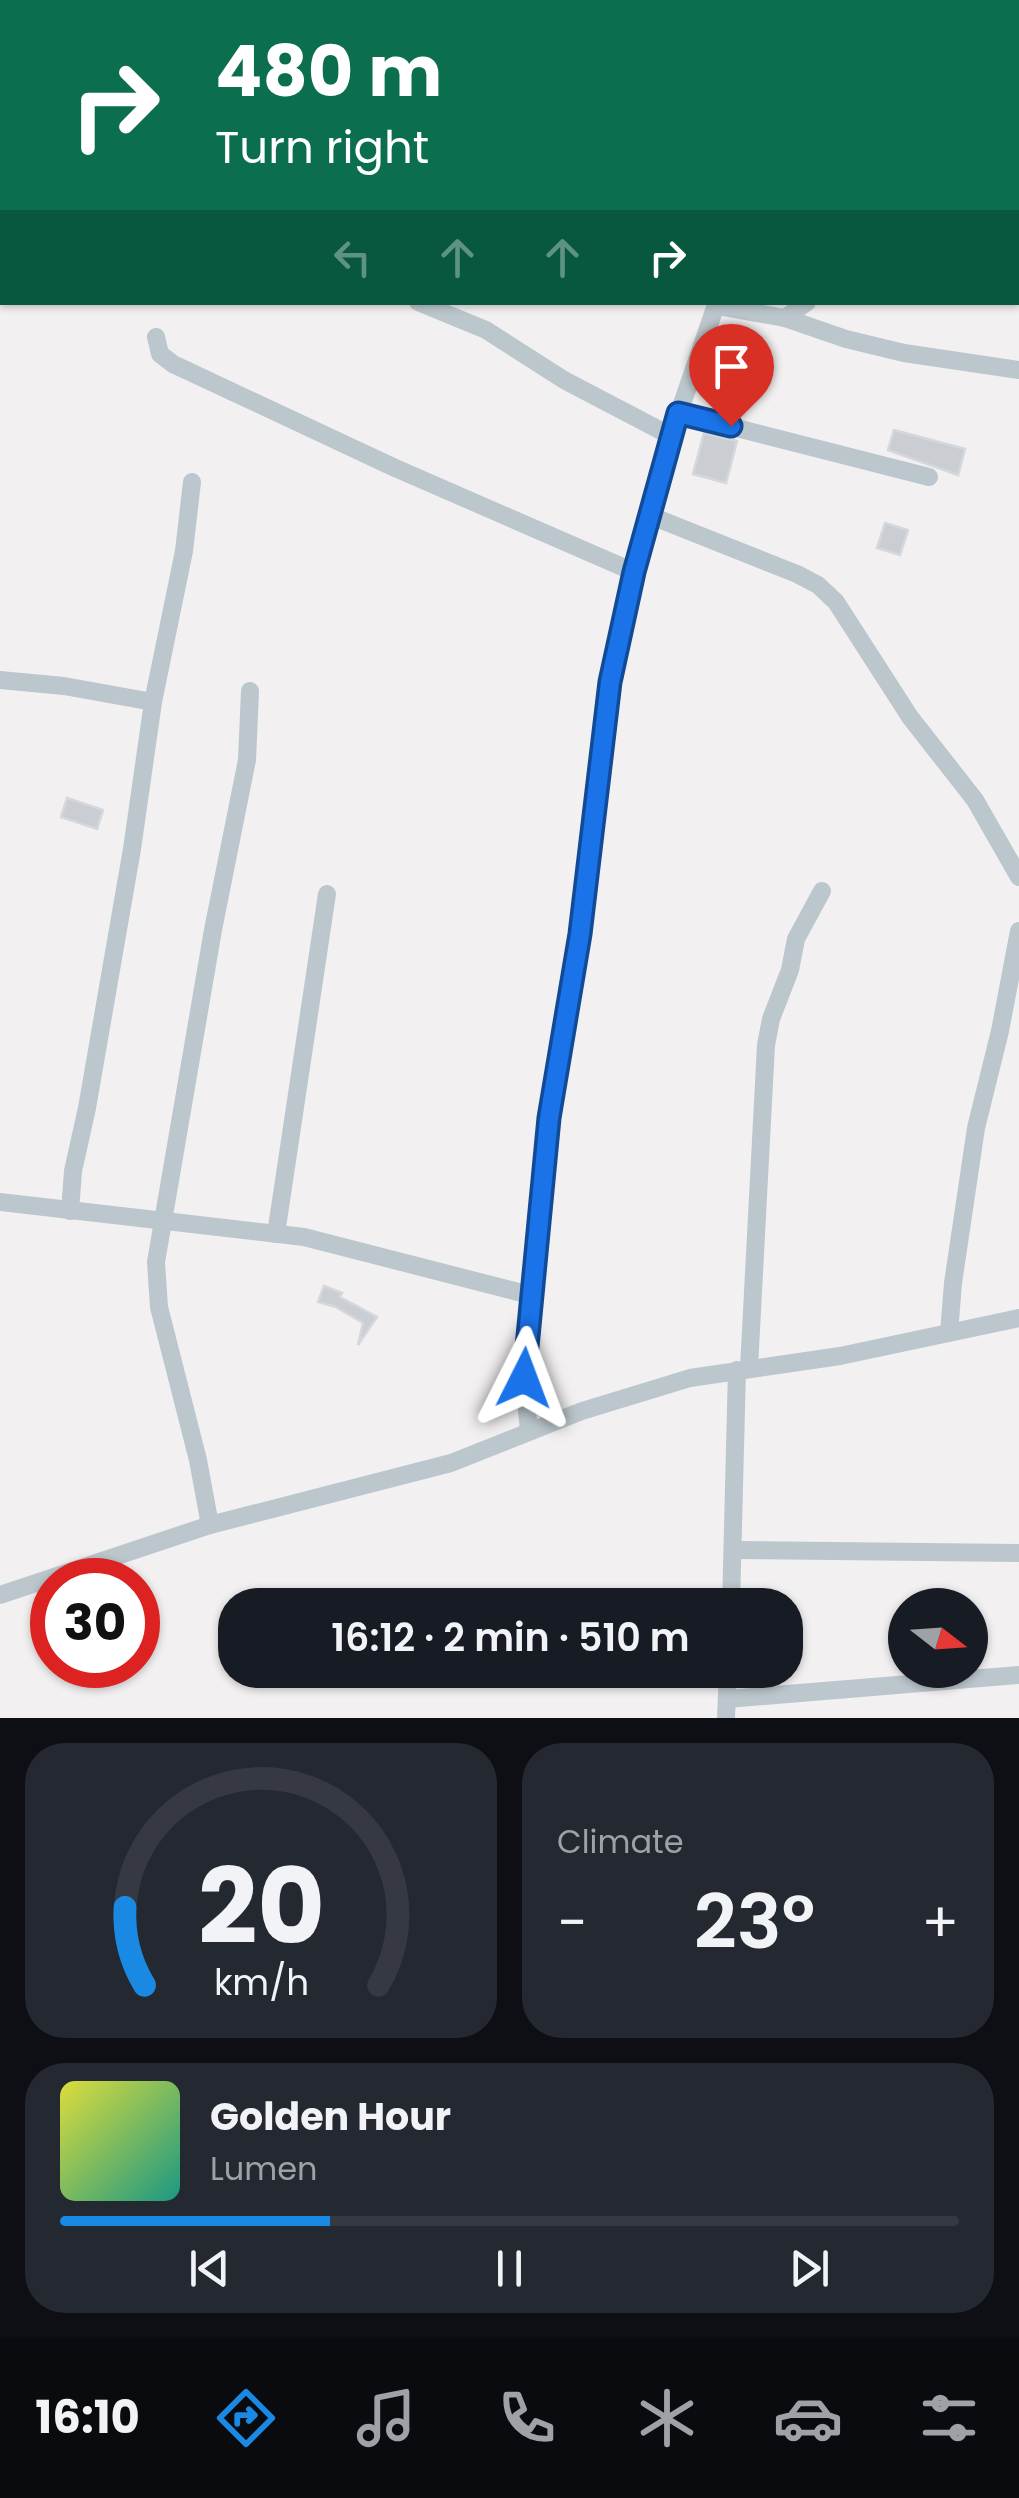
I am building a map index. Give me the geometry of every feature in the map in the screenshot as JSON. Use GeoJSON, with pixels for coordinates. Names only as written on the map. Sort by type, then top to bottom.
{"type":"FeatureCollection","features":[{"type":"Feature","properties":{"kind":"street"},"geometry":{"type":"LineString","coordinates":[[423,305],[486,330],[564,380],[672,436]]}},
{"type":"Feature","properties":{"kind":"street"},"geometry":{"type":"LineString","coordinates":[[529,1431],[524,1378],[549,1118],[580,934],[610,682],[634,572],[678,413],[717,305]]}},
{"type":"Feature","properties":{"kind":"street"},"geometry":{"type":"LineString","coordinates":[[727,305],[758,308],[846,339],[904,353],[1019,370]]}},
{"type":"Feature","properties":{"kind":"street"},"geometry":{"type":"LineString","coordinates":[[785,318],[803,305]]}},
{"type":"Feature","properties":{"kind":"street"},"geometry":{"type":"LineString","coordinates":[[156,337],[160,354],[173,364],[458,496],[634,572]]}},
{"type":"Feature","properties":{"kind":"street"},"geometry":{"type":"LineString","coordinates":[[678,413],[929,477]]}},
{"type":"Feature","properties":{"kind":"street"},"geometry":{"type":"LineString","coordinates":[[70,1211],[73,1170],[88,1108],[153,702],[184,551],[192,482]]}},
{"type":"Feature","properties":{"kind":"street"},"geometry":{"type":"LineString","coordinates":[[651,516],[797,574],[818,585],[836,602],[910,717],[975,800],[1019,877]]}},
{"type":"Feature","properties":{"kind":"street"},"geometry":{"type":"LineString","coordinates":[[0,680],[64,686],[153,702]]}},
{"type":"Feature","properties":{"kind":"street"},"geometry":{"type":"LineString","coordinates":[[210,1525],[156,1290],[161,1221],[247,760],[250,691]]}},
{"type":"Feature","properties":{"kind":"street"},"geometry":{"type":"LineString","coordinates":[[732,1588],[766,1045],[796,939],[822,891]]}},
{"type":"Feature","properties":{"kind":"street"},"geometry":{"type":"LineString","coordinates":[[276,1234],[326,894]]}},
{"type":"Feature","properties":{"kind":"street"},"geometry":{"type":"LineString","coordinates":[[950,1333],[966,1184],[1019,932]]}},
{"type":"Feature","properties":{"kind":"street"},"geometry":{"type":"LineString","coordinates":[[0,1202],[304,1237],[530,1295]]}},
{"type":"Feature","properties":{"kind":"street"},"geometry":{"type":"LineString","coordinates":[[0,1595],[210,1525],[398,1479],[690,1378],[824,1358],[1019,1318]]}},
{"type":"Feature","properties":{"kind":"street"},"geometry":{"type":"LineString","coordinates":[[733,1550],[1019,1553]]}},
{"type":"Feature","properties":{"kind":"street"},"geometry":{"type":"LineString","coordinates":[[727,1709],[1019,1675]]}},
{"type":"Feature","properties":{"kind":"building"},"geometry":{"type":"Polygon","coordinates":[[[894,430],[965,449],[958,475],[888,450],[894,430]]]}},
{"type":"Feature","properties":{"kind":"building"},"geometry":{"type":"Polygon","coordinates":[[[704,433],[737,441],[726,483],[693,474],[704,433]]]}},
{"type":"Feature","properties":{"kind":"building"},"geometry":{"type":"Polygon","coordinates":[[[885,523],[908,530],[900,555],[877,548],[885,523]]]}},
{"type":"Feature","properties":{"kind":"building"},"geometry":{"type":"Polygon","coordinates":[[[67,798],[103,810],[97,829],[61,817],[67,798]]]}},
{"type":"Feature","properties":{"kind":"building"},"geometry":{"type":"Polygon","coordinates":[[[324,1286],[342,1293],[340,1297],[377,1317],[358,1345],[363,1323],[336,1307],[318,1302],[324,1286]]]}},
{"type":"Feature","properties":{"kind":"route"},"geometry":{"type":"LineString","coordinates":[[524,1378],[549,1118],[580,934],[618,636],[678,413],[731,426]]}}]}
